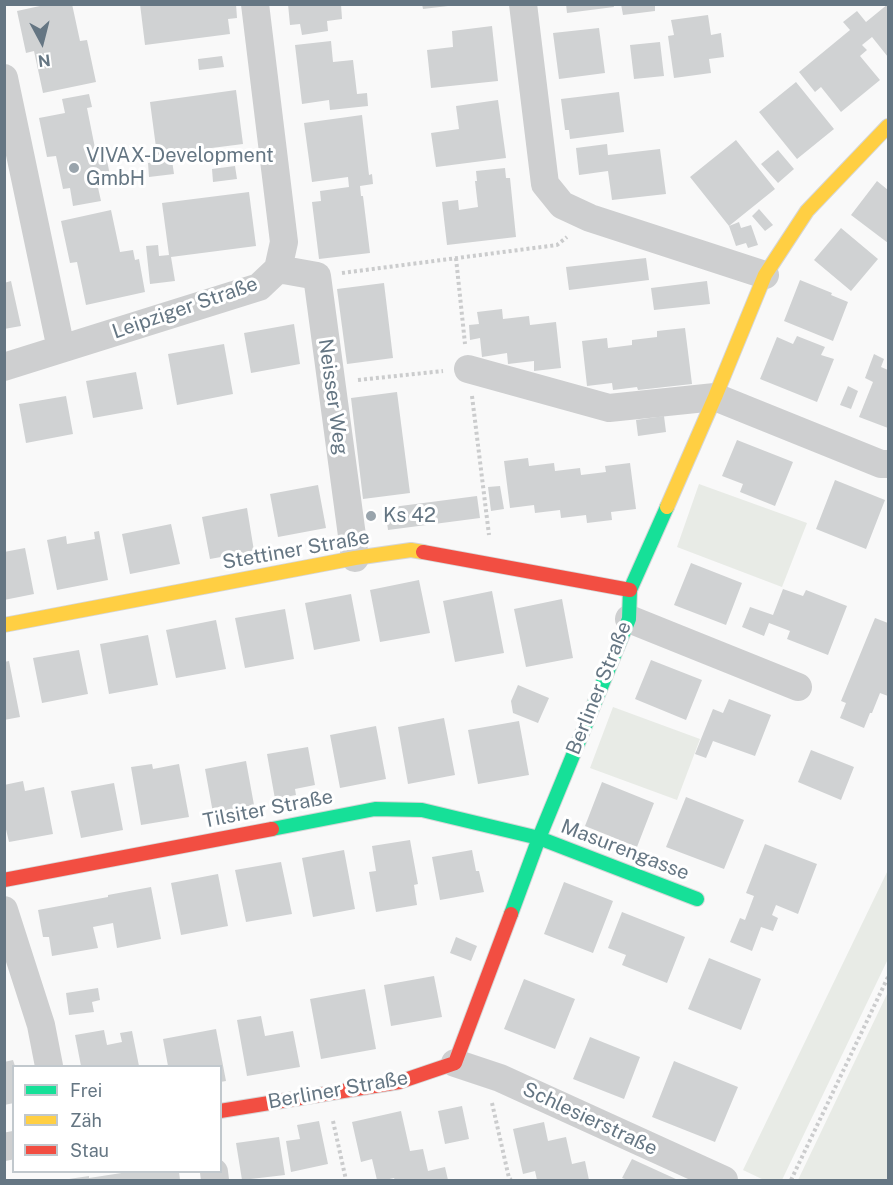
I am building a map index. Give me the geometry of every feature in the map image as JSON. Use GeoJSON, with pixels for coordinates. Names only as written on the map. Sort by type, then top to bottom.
{"type":"FeatureCollection","features":[{"type":"Feature","properties":{"kind":"street","name":"Leipziger Straße"},"geometry":{"type":"LineString","coordinates":[[4,367],[260,287],[278,269],[284,242],[255,4]]}},
{"type":"Feature","properties":{"kind":"street"},"geometry":{"type":"LineString","coordinates":[[523,4],[545,184],[562,205],[590,218],[765,275]]}},
{"type":"Feature","properties":{"kind":"street"},"geometry":{"type":"LineString","coordinates":[[4,78],[61,350]]}},
{"type":"Feature","properties":{"kind":"street","name":"Berliner Straße"},"geometry":{"type":"LineString","coordinates":[[222,1111],[399,1082],[455,1063],[539,838],[629,619],[630,590],[715,397],[765,275],[807,211],[888,126]]}},
{"type":"Feature","properties":{"kind":"street"},"geometry":{"type":"LineString","coordinates":[[278,269],[317,276]]}},
{"type":"Feature","properties":{"kind":"street","name":"Neisser Weg"},"geometry":{"type":"LineString","coordinates":[[317,276],[355,558]]}},
{"type":"Feature","properties":{"kind":"street"},"geometry":{"type":"LineString","coordinates":[[468,369],[609,408],[715,397],[881,464],[888,464]]}},
{"type":"Feature","properties":{"kind":"street","name":"Stettiner Straße"},"geometry":{"type":"LineString","coordinates":[[4,625],[355,558],[411,550],[630,590]]}},
{"type":"Feature","properties":{"kind":"street"},"geometry":{"type":"LineString","coordinates":[[629,619],[798,687]]}},
{"type":"Feature","properties":{"kind":"street","name":"Tilsiter Straße"},"geometry":{"type":"LineString","coordinates":[[4,880],[375,809],[422,810],[539,838]]}},
{"type":"Feature","properties":{"kind":"street","name":"Masurengasse"},"geometry":{"type":"LineString","coordinates":[[539,838],[697,899]]}},
{"type":"Feature","properties":{"kind":"street"},"geometry":{"type":"LineString","coordinates":[[4,910],[41,1025],[49,1065]]}},
{"type":"Feature","properties":{"kind":"street","name":"Schlesierstraße"},"geometry":{"type":"LineString","coordinates":[[455,1063],[500,1078],[724,1180]]}},
{"type":"Feature","properties":{"kind":"path"},"geometry":{"type":"LineString","coordinates":[[317,276],[557,245],[590,218]]}},
{"type":"Feature","properties":{"kind":"path"},"geometry":{"type":"LineString","coordinates":[[456,258],[493,564]]}},
{"type":"Feature","properties":{"kind":"path"},"geometry":{"type":"LineString","coordinates":[[331,383],[468,369]]}},
{"type":"Feature","properties":{"kind":"path"},"geometry":{"type":"LineString","coordinates":[[791,1180],[888,977]]}},
{"type":"Feature","properties":{"kind":"path"},"geometry":{"type":"LineString","coordinates":[[500,1078],[492,1101],[511,1180]]}},
{"type":"Feature","properties":{"kind":"path"},"geometry":{"type":"LineString","coordinates":[[327,1094],[346,1180]]}},
{"type":"Feature","properties":{"kind":"shaded area"},"geometry":{"type":"Polygon","coordinates":[[[699,484],[807,523],[782,587],[677,547],[699,484]]]}},
{"type":"Feature","properties":{"kind":"shaded area"},"geometry":{"type":"Polygon","coordinates":[[[613,707],[700,739],[677,800],[590,768],[613,707]]]}},
{"type":"Feature","properties":{"kind":"shaded area"},"geometry":{"type":"Polygon","coordinates":[[[888,870],[888,959],[782,1180],[764,1180],[743,1170],[888,870]]]}},
{"type":"Feature","properties":{"kind":"shaded area"},"geometry":{"type":"Polygon","coordinates":[[[888,992],[888,1180],[798,1180],[888,992]]]}},
{"type":"Feature","properties":{"kind":"building"},"geometry":{"type":"Polygon","coordinates":[[[49,4],[72,4],[80,41],[87,40],[96,82],[43,93],[34,51],[26,53],[17,11],[49,4]]]}},
{"type":"Feature","properties":{"kind":"building"},"geometry":{"type":"Polygon","coordinates":[[[140,4],[236,4],[237,18],[228,19],[230,34],[145,45],[140,4]]]}},
{"type":"Feature","properties":{"kind":"building"},"geometry":{"type":"Polygon","coordinates":[[[288,4],[341,4],[342,19],[327,21],[328,31],[302,35],[300,24],[290,25],[288,4]]]}},
{"type":"Feature","properties":{"kind":"building"},"geometry":{"type":"Polygon","coordinates":[[[422,4],[448,4],[448,6],[423,9],[422,4]]]}},
{"type":"Feature","properties":{"kind":"building"},"geometry":{"type":"Polygon","coordinates":[[[566,4],[613,4],[614,7],[567,13],[566,4]]]}},
{"type":"Feature","properties":{"kind":"building"},"geometry":{"type":"Polygon","coordinates":[[[621,4],[655,4],[655,11],[623,15],[621,4]]]}},
{"type":"Feature","properties":{"kind":"building"},"geometry":{"type":"Polygon","coordinates":[[[888,4],[888,57],[872,37],[862,45],[867,50],[860,56],[880,80],[841,112],[821,87],[815,92],[799,72],[850,30],[843,22],[857,11],[866,22],[888,4]]]}},
{"type":"Feature","properties":{"kind":"building"},"geometry":{"type":"Polygon","coordinates":[[[708,15],[711,35],[721,33],[724,57],[709,59],[711,73],[674,78],[668,36],[674,35],[671,20],[708,15]]]}},
{"type":"Feature","properties":{"kind":"building"},"geometry":{"type":"Polygon","coordinates":[[[492,26],[498,81],[431,88],[427,50],[453,47],[452,31],[492,26]]]}},
{"type":"Feature","properties":{"kind":"building"},"geometry":{"type":"Polygon","coordinates":[[[599,28],[605,73],[559,79],[553,33],[599,28]]]}},
{"type":"Feature","properties":{"kind":"building"},"geometry":{"type":"Polygon","coordinates":[[[331,41],[333,62],[353,60],[357,94],[367,93],[368,106],[330,110],[329,100],[302,104],[295,45],[331,41]]]}},
{"type":"Feature","properties":{"kind":"building"},"geometry":{"type":"Polygon","coordinates":[[[660,42],[664,76],[634,79],[630,45],[660,42]]]}},
{"type":"Feature","properties":{"kind":"building"},"geometry":{"type":"Polygon","coordinates":[[[222,56],[224,67],[199,70],[198,59],[222,56]]]}},
{"type":"Feature","properties":{"kind":"building"},"geometry":{"type":"Polygon","coordinates":[[[796,82],[834,129],[797,159],[759,112],[796,82]]]}},
{"type":"Feature","properties":{"kind":"building"},"geometry":{"type":"Polygon","coordinates":[[[236,90],[243,144],[157,155],[150,102],[236,90]]]}},
{"type":"Feature","properties":{"kind":"building"},"geometry":{"type":"Polygon","coordinates":[[[619,92],[624,132],[570,139],[569,130],[565,130],[561,99],[619,92]]]}},
{"type":"Feature","properties":{"kind":"building"},"geometry":{"type":"Polygon","coordinates":[[[89,94],[92,107],[87,108],[95,148],[104,146],[111,180],[97,183],[101,201],[73,206],[70,188],[63,189],[56,156],[47,157],[39,118],[65,113],[62,99],[89,94]]]}},
{"type":"Feature","properties":{"kind":"building"},"geometry":{"type":"Polygon","coordinates":[[[498,100],[506,158],[436,167],[431,133],[459,129],[456,106],[498,100]]]}},
{"type":"Feature","properties":{"kind":"building"},"geometry":{"type":"Polygon","coordinates":[[[362,115],[369,175],[372,174],[373,184],[360,186],[370,253],[319,259],[312,202],[321,201],[320,191],[349,187],[348,177],[312,182],[304,123],[362,115]]]}},
{"type":"Feature","properties":{"kind":"building"},"geometry":{"type":"Polygon","coordinates":[[[736,140],[775,189],[729,226],[690,177],[736,140]]]}},
{"type":"Feature","properties":{"kind":"building"},"geometry":{"type":"Polygon","coordinates":[[[607,144],[608,155],[660,149],[666,194],[612,200],[608,171],[579,175],[576,148],[607,144]]]}},
{"type":"Feature","properties":{"kind":"building"},"geometry":{"type":"Polygon","coordinates":[[[778,150],[794,169],[778,183],[761,164],[778,150]]]}},
{"type":"Feature","properties":{"kind":"building"},"geometry":{"type":"Polygon","coordinates":[[[172,160],[174,174],[149,177],[148,163],[172,160]]]}},
{"type":"Feature","properties":{"kind":"building"},"geometry":{"type":"Polygon","coordinates":[[[235,166],[237,179],[213,182],[212,169],[235,166]]]}},
{"type":"Feature","properties":{"kind":"building"},"geometry":{"type":"Polygon","coordinates":[[[505,168],[506,178],[510,178],[516,237],[447,245],[442,202],[458,200],[459,210],[478,207],[476,171],[505,168]]]}},
{"type":"Feature","properties":{"kind":"building"},"geometry":{"type":"Polygon","coordinates":[[[877,181],[888,190],[888,243],[851,215],[877,181]]]}},
{"type":"Feature","properties":{"kind":"building"},"geometry":{"type":"Polygon","coordinates":[[[249,192],[256,246],[171,257],[175,281],[150,284],[146,246],[158,245],[159,256],[169,255],[162,203],[249,192]]]}},
{"type":"Feature","properties":{"kind":"building"},"geometry":{"type":"Polygon","coordinates":[[[759,209],[773,225],[765,231],[752,216],[759,209]]]}},
{"type":"Feature","properties":{"kind":"building"},"geometry":{"type":"Polygon","coordinates":[[[111,210],[120,252],[133,250],[135,260],[139,259],[145,292],[86,305],[77,262],[70,263],[61,221],[111,210]]]}},
{"type":"Feature","properties":{"kind":"building"},"geometry":{"type":"Polygon","coordinates":[[[739,222],[741,228],[751,225],[758,245],[748,248],[746,243],[736,246],[729,226],[739,222]]]}},
{"type":"Feature","properties":{"kind":"building"},"geometry":{"type":"Polygon","coordinates":[[[841,228],[878,259],[851,291],[814,260],[841,228]]]}},
{"type":"Feature","properties":{"kind":"building"},"geometry":{"type":"Polygon","coordinates":[[[646,258],[649,280],[569,290],[566,267],[646,258]]]}},
{"type":"Feature","properties":{"kind":"building"},"geometry":{"type":"Polygon","coordinates":[[[800,280],[848,302],[833,341],[784,321],[800,280]]]}},
{"type":"Feature","properties":{"kind":"building"},"geometry":{"type":"Polygon","coordinates":[[[11,281],[21,326],[4,329],[4,283],[11,281]]]}},
{"type":"Feature","properties":{"kind":"building"},"geometry":{"type":"Polygon","coordinates":[[[707,281],[710,304],[654,310],[651,288],[707,281]]]}},
{"type":"Feature","properties":{"kind":"building"},"geometry":{"type":"Polygon","coordinates":[[[384,283],[393,358],[347,364],[337,289],[384,283]]]}},
{"type":"Feature","properties":{"kind":"building"},"geometry":{"type":"Polygon","coordinates":[[[502,309],[503,319],[529,316],[530,325],[556,322],[561,368],[534,371],[534,361],[508,364],[507,353],[482,357],[480,338],[470,340],[469,325],[479,324],[477,312],[502,309]]]}},
{"type":"Feature","properties":{"kind":"building"},"geometry":{"type":"Polygon","coordinates":[[[294,324],[300,364],[251,373],[244,333],[294,324]]]}},
{"type":"Feature","properties":{"kind":"building"},"geometry":{"type":"Polygon","coordinates":[[[685,328],[692,384],[638,390],[637,387],[613,390],[612,383],[587,386],[582,341],[607,338],[608,348],[632,345],[632,340],[657,337],[657,331],[685,328]]]}},
{"type":"Feature","properties":{"kind":"building"},"geometry":{"type":"Polygon","coordinates":[[[797,336],[825,347],[821,355],[834,359],[817,402],[760,379],[777,337],[793,344],[797,336]]]}},
{"type":"Feature","properties":{"kind":"building"},"geometry":{"type":"Polygon","coordinates":[[[224,344],[233,394],[177,405],[168,354],[224,344]]]}},
{"type":"Feature","properties":{"kind":"building"},"geometry":{"type":"Polygon","coordinates":[[[874,354],[884,359],[881,367],[888,370],[888,428],[859,417],[873,382],[865,378],[874,354]]]}},
{"type":"Feature","properties":{"kind":"building"},"geometry":{"type":"Polygon","coordinates":[[[136,372],[143,409],[93,418],[86,381],[136,372]]]}},
{"type":"Feature","properties":{"kind":"building"},"geometry":{"type":"Polygon","coordinates":[[[848,386],[858,391],[851,409],[840,405],[848,386]]]}},
{"type":"Feature","properties":{"kind":"building"},"geometry":{"type":"Polygon","coordinates":[[[397,392],[410,493],[363,499],[351,398],[397,392]]]}},
{"type":"Feature","properties":{"kind":"building"},"geometry":{"type":"Polygon","coordinates":[[[66,396],[73,434],[26,443],[19,404],[66,396]]]}},
{"type":"Feature","properties":{"kind":"building"},"geometry":{"type":"Polygon","coordinates":[[[664,416],[666,432],[638,436],[636,420],[664,416]]]}},
{"type":"Feature","properties":{"kind":"building"},"geometry":{"type":"Polygon","coordinates":[[[737,440],[793,462],[775,506],[740,492],[743,484],[722,476],[737,440]]]}},
{"type":"Feature","properties":{"kind":"building"},"geometry":{"type":"Polygon","coordinates":[[[528,458],[529,466],[554,463],[555,471],[580,468],[581,475],[606,472],[605,466],[630,463],[636,509],[611,512],[612,520],[587,523],[586,515],[561,518],[560,510],[535,513],[534,505],[510,508],[504,461],[528,458]]]}},
{"type":"Feature","properties":{"kind":"building"},"geometry":{"type":"Polygon","coordinates":[[[835,480],[885,500],[866,549],[816,529],[835,480]]]}},
{"type":"Feature","properties":{"kind":"building"},"geometry":{"type":"Polygon","coordinates":[[[318,485],[326,528],[278,537],[270,494],[318,485]]]}},
{"type":"Feature","properties":{"kind":"building"},"geometry":{"type":"Polygon","coordinates":[[[500,486],[504,509],[491,511],[488,487],[500,486]]]}},
{"type":"Feature","properties":{"kind":"building"},"geometry":{"type":"Polygon","coordinates":[[[477,496],[480,518],[388,530],[385,508],[477,496]]]}},
{"type":"Feature","properties":{"kind":"building"},"geometry":{"type":"Polygon","coordinates":[[[247,508],[254,551],[210,559],[202,517],[247,508]]]}},
{"type":"Feature","properties":{"kind":"building","name":"Ks 42"},"geometry":{"type":"Polygon","coordinates":[[[376,512],[377,520],[366,521],[365,513],[376,512]]]}},
{"type":"Feature","properties":{"kind":"building"},"geometry":{"type":"Polygon","coordinates":[[[171,524],[180,564],[130,574],[122,534],[171,524]]]}},
{"type":"Feature","properties":{"kind":"building"},"geometry":{"type":"Polygon","coordinates":[[[99,531],[108,580],[57,590],[47,540],[66,536],[67,544],[95,539],[94,532],[99,531]]]}},
{"type":"Feature","properties":{"kind":"building"},"geometry":{"type":"Polygon","coordinates":[[[25,548],[34,594],[4,600],[4,552],[25,548]]]}},
{"type":"Feature","properties":{"kind":"building"},"geometry":{"type":"Polygon","coordinates":[[[691,563],[742,583],[726,625],[674,605],[691,563]]]}},
{"type":"Feature","properties":{"kind":"building"},"geometry":{"type":"Polygon","coordinates":[[[419,580],[430,633],[380,642],[370,590],[419,580]]]}},
{"type":"Feature","properties":{"kind":"building"},"geometry":{"type":"Polygon","coordinates":[[[783,589],[803,596],[806,590],[847,606],[828,655],[787,639],[790,631],[769,623],[764,636],[742,627],[750,607],[773,615],[783,589]]]}},
{"type":"Feature","properties":{"kind":"building"},"geometry":{"type":"Polygon","coordinates":[[[492,591],[504,653],[455,662],[443,601],[492,591]]]}},
{"type":"Feature","properties":{"kind":"building"},"geometry":{"type":"Polygon","coordinates":[[[351,594],[360,641],[314,650],[305,603],[351,594]]]}},
{"type":"Feature","properties":{"kind":"building"},"geometry":{"type":"Polygon","coordinates":[[[562,599],[573,658],[526,667],[514,609],[562,599]]]}},
{"type":"Feature","properties":{"kind":"building"},"geometry":{"type":"Polygon","coordinates":[[[285,609],[294,659],[245,668],[235,618],[285,609]]]}},
{"type":"Feature","properties":{"kind":"building"},"geometry":{"type":"Polygon","coordinates":[[[875,618],[888,623],[888,696],[880,693],[864,728],[840,718],[846,703],[841,701],[875,618]]]}},
{"type":"Feature","properties":{"kind":"building"},"geometry":{"type":"Polygon","coordinates":[[[216,620],[226,669],[176,678],[166,630],[216,620]]]}},
{"type":"Feature","properties":{"kind":"building"},"geometry":{"type":"Polygon","coordinates":[[[148,635],[158,685],[109,694],[100,644],[148,635]]]}},
{"type":"Feature","properties":{"kind":"building"},"geometry":{"type":"Polygon","coordinates":[[[79,650],[88,694],[42,703],[33,658],[79,650]]]}},
{"type":"Feature","properties":{"kind":"building"},"geometry":{"type":"Polygon","coordinates":[[[651,660],[702,680],[686,720],[635,699],[651,660]]]}},
{"type":"Feature","properties":{"kind":"building"},"geometry":{"type":"Polygon","coordinates":[[[9,661],[20,717],[4,720],[4,662],[9,661]]]}},
{"type":"Feature","properties":{"kind":"building"},"geometry":{"type":"Polygon","coordinates":[[[518,685],[549,698],[538,723],[513,713],[511,701],[518,685]]]}},
{"type":"Feature","properties":{"kind":"building"},"geometry":{"type":"Polygon","coordinates":[[[729,699],[771,715],[755,756],[713,741],[706,758],[695,754],[713,709],[723,713],[729,699]]]}},
{"type":"Feature","properties":{"kind":"building"},"geometry":{"type":"Polygon","coordinates":[[[444,718],[455,775],[408,784],[398,727],[444,718]]]}},
{"type":"Feature","properties":{"kind":"building"},"geometry":{"type":"Polygon","coordinates":[[[519,721],[529,775],[478,784],[468,730],[519,721]]]}},
{"type":"Feature","properties":{"kind":"building"},"geometry":{"type":"Polygon","coordinates":[[[376,726],[386,779],[340,788],[330,735],[376,726]]]}},
{"type":"Feature","properties":{"kind":"building"},"geometry":{"type":"Polygon","coordinates":[[[308,747],[315,785],[295,789],[296,795],[275,799],[267,754],[308,747]]]}},
{"type":"Feature","properties":{"kind":"building"},"geometry":{"type":"Polygon","coordinates":[[[811,750],[854,767],[841,800],[798,782],[811,750]]]}},
{"type":"Feature","properties":{"kind":"building"},"geometry":{"type":"Polygon","coordinates":[[[246,761],[254,805],[213,813],[205,769],[246,761]]]}},
{"type":"Feature","properties":{"kind":"building"},"geometry":{"type":"Polygon","coordinates":[[[152,764],[153,769],[179,764],[189,817],[141,825],[131,767],[152,764]]]}},
{"type":"Feature","properties":{"kind":"building"},"geometry":{"type":"Polygon","coordinates":[[[23,781],[25,791],[44,787],[53,834],[9,842],[4,821],[4,785],[23,781]]]}},
{"type":"Feature","properties":{"kind":"building"},"geometry":{"type":"Polygon","coordinates":[[[602,782],[654,803],[637,847],[585,826],[602,782]]]}},
{"type":"Feature","properties":{"kind":"building"},"geometry":{"type":"Polygon","coordinates":[[[114,783],[123,830],[81,838],[71,791],[114,783]]]}},
{"type":"Feature","properties":{"kind":"building"},"geometry":{"type":"Polygon","coordinates":[[[686,797],[744,820],[724,869],[666,847],[686,797]]]}},
{"type":"Feature","properties":{"kind":"building"},"geometry":{"type":"Polygon","coordinates":[[[410,840],[418,884],[414,885],[417,905],[376,912],[369,872],[376,871],[372,846],[410,840]]]}},
{"type":"Feature","properties":{"kind":"building"},"geometry":{"type":"Polygon","coordinates":[[[765,844],[817,864],[798,914],[776,905],[772,915],[778,918],[773,931],[761,927],[752,951],[730,942],[740,918],[745,920],[754,896],[746,893],[765,844]]]}},
{"type":"Feature","properties":{"kind":"building"},"geometry":{"type":"Polygon","coordinates":[[[344,850],[355,909],[313,917],[302,858],[344,850]]]}},
{"type":"Feature","properties":{"kind":"building"},"geometry":{"type":"Polygon","coordinates":[[[472,850],[476,871],[479,871],[484,892],[440,900],[432,857],[472,850]]]}},
{"type":"Feature","properties":{"kind":"building"},"geometry":{"type":"Polygon","coordinates":[[[281,862],[292,914],[246,922],[235,870],[281,862]]]}},
{"type":"Feature","properties":{"kind":"building"},"geometry":{"type":"Polygon","coordinates":[[[218,874],[228,926],[181,935],[171,883],[218,874]]]}},
{"type":"Feature","properties":{"kind":"building"},"geometry":{"type":"Polygon","coordinates":[[[564,882],[613,901],[593,953],[544,934],[564,882]]]}},
{"type":"Feature","properties":{"kind":"building"},"geometry":{"type":"Polygon","coordinates":[[[151,887],[161,939],[117,948],[113,923],[93,927],[98,948],[52,956],[49,937],[43,937],[38,910],[151,887]]]}},
{"type":"Feature","properties":{"kind":"building"},"geometry":{"type":"Polygon","coordinates":[[[622,912],[685,937],[667,983],[622,965],[626,955],[608,948],[622,912]]]}},
{"type":"Feature","properties":{"kind":"building"},"geometry":{"type":"Polygon","coordinates":[[[456,937],[477,946],[471,961],[450,953],[456,937]]]}},
{"type":"Feature","properties":{"kind":"building"},"geometry":{"type":"Polygon","coordinates":[[[709,958],[761,979],[741,1030],[688,1009],[709,958]]]}},
{"type":"Feature","properties":{"kind":"building"},"geometry":{"type":"Polygon","coordinates":[[[434,976],[442,1017],[391,1026],[384,985],[434,976]]]}},
{"type":"Feature","properties":{"kind":"building"},"geometry":{"type":"Polygon","coordinates":[[[524,979],[575,999],[555,1049],[504,1029],[524,979]]]}},
{"type":"Feature","properties":{"kind":"building"},"geometry":{"type":"Polygon","coordinates":[[[98,988],[100,1000],[92,1002],[94,1012],[69,1015],[66,993],[98,988]]]}},
{"type":"Feature","properties":{"kind":"building"},"geometry":{"type":"Polygon","coordinates":[[[365,989],[376,1049],[321,1059],[310,999],[365,989]]]}},
{"type":"Feature","properties":{"kind":"building"},"geometry":{"type":"Polygon","coordinates":[[[261,1016],[265,1036],[293,1031],[300,1067],[247,1076],[237,1020],[261,1016]]]}},
{"type":"Feature","properties":{"kind":"building"},"geometry":{"type":"Polygon","coordinates":[[[216,1029],[226,1081],[222,1082],[222,1065],[168,1065],[163,1039],[216,1029]]]}},
{"type":"Feature","properties":{"kind":"building"},"geometry":{"type":"Polygon","coordinates":[[[104,1030],[107,1045],[122,1042],[120,1033],[132,1031],[139,1065],[81,1065],[75,1035],[104,1030]]]}},
{"type":"Feature","properties":{"kind":"building"},"geometry":{"type":"Polygon","coordinates":[[[590,1037],[640,1057],[624,1099],[573,1079],[590,1037]]]}},
{"type":"Feature","properties":{"kind":"building"},"geometry":{"type":"Polygon","coordinates":[[[13,1060],[15,1065],[12,1065],[12,1103],[4,1105],[4,1062],[13,1060]]]}},
{"type":"Feature","properties":{"kind":"building"},"geometry":{"type":"Polygon","coordinates":[[[674,1061],[738,1087],[715,1142],[652,1117],[674,1061]]]}},
{"type":"Feature","properties":{"kind":"building"},"geometry":{"type":"Polygon","coordinates":[[[462,1106],[469,1139],[445,1144],[438,1111],[462,1106]]]}},
{"type":"Feature","properties":{"kind":"building"},"geometry":{"type":"Polygon","coordinates":[[[401,1111],[410,1151],[423,1149],[428,1171],[445,1167],[448,1180],[395,1180],[394,1178],[377,1180],[372,1159],[361,1162],[352,1122],[401,1111]]]}},
{"type":"Feature","properties":{"kind":"building"},"geometry":{"type":"Polygon","coordinates":[[[319,1121],[328,1164],[291,1172],[286,1141],[300,1139],[297,1125],[319,1121]]]}},
{"type":"Feature","properties":{"kind":"building"},"geometry":{"type":"Polygon","coordinates":[[[544,1122],[548,1141],[566,1137],[572,1164],[585,1161],[589,1180],[537,1180],[535,1171],[523,1174],[513,1129],[544,1122]]]}},
{"type":"Feature","properties":{"kind":"building"},"geometry":{"type":"Polygon","coordinates":[[[279,1137],[285,1175],[242,1180],[236,1143],[279,1137]]]}},
{"type":"Feature","properties":{"kind":"building"},"geometry":{"type":"Polygon","coordinates":[[[632,1159],[678,1180],[622,1178],[632,1159]]]}},
{"type":"Feature","properties":{"kind":"building"},"geometry":{"type":"Polygon","coordinates":[[[122,1173],[179,1173],[180,1180],[69,1180],[89,1176],[89,1178],[122,1173]]]}},
{"type":"Feature","properties":{"kind":"traffic: fast"},"geometry":{"type":"LineString","coordinates":[[511,914],[539,838],[629,619],[630,590],[667,507]]}},
{"type":"Feature","properties":{"kind":"traffic: fast"},"geometry":{"type":"LineString","coordinates":[[272,829],[375,809],[422,810],[539,838],[697,899]]}},
{"type":"Feature","properties":{"kind":"traffic: slow"},"geometry":{"type":"LineString","coordinates":[[667,507],[765,275],[807,211],[888,126]]}},
{"type":"Feature","properties":{"kind":"traffic: slow"},"geometry":{"type":"LineString","coordinates":[[4,625],[355,558],[411,550],[423,552]]}},
{"type":"Feature","properties":{"kind":"traffic: jam"},"geometry":{"type":"LineString","coordinates":[[423,552],[630,590]]}},
{"type":"Feature","properties":{"kind":"traffic: jam"},"geometry":{"type":"LineString","coordinates":[[4,880],[272,829]]}},
{"type":"Feature","properties":{"kind":"traffic: jam"},"geometry":{"type":"LineString","coordinates":[[222,1111],[399,1082],[455,1063],[511,914]]}},
{"type":"Feature","properties":{"kind":"place","name":"VIVAX-Development GmbH"},"geometry":{"type":"Point","coordinates":[74,168]}},
{"type":"Feature","properties":{"kind":"place","name":"Ks 42"},"geometry":{"type":"Point","coordinates":[371,516]}}]}
